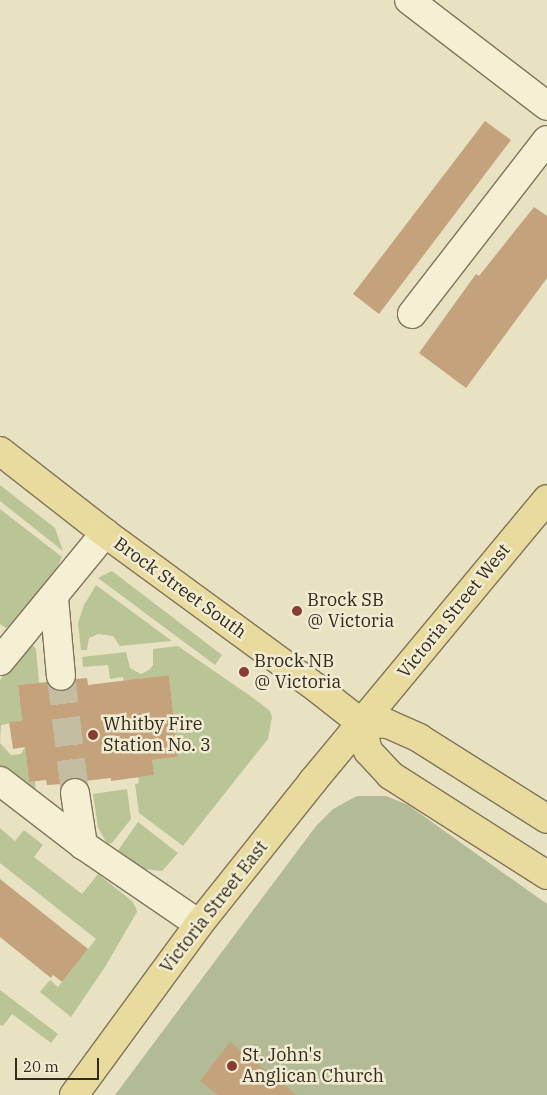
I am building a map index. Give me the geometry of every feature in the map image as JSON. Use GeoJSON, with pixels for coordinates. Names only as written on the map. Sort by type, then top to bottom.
{"type":"FeatureCollection","features":[{"type":"Feature","properties":{"kind":"main road","name":"Brock Street South"},"geometry":{"type":"LineString","coordinates":[[0,451],[105,534],[318,689],[361,723]]}},
{"type":"Feature","properties":{"kind":"main road","name":"Victoria Street West"},"geometry":{"type":"LineString","coordinates":[[361,723],[547,498]]}},
{"type":"Feature","properties":{"kind":"main road"},"geometry":{"type":"LineString","coordinates":[[547,819],[419,738],[388,724],[361,723],[368,751],[390,775],[547,875]]}},
{"type":"Feature","properties":{"kind":"main road","name":"Victoria Street East"},"geometry":{"type":"LineString","coordinates":[[74,1095],[199,924],[361,723]]}},
{"type":"Feature","properties":{"kind":"street"},"geometry":{"type":"LineString","coordinates":[[409,0],[438,8],[547,106]]}},
{"type":"Feature","properties":{"kind":"street"},"geometry":{"type":"LineString","coordinates":[[412,314],[547,140]]}},
{"type":"Feature","properties":{"kind":"street"},"geometry":{"type":"LineString","coordinates":[[0,661],[105,534]]}},
{"type":"Feature","properties":{"kind":"street"},"geometry":{"type":"LineString","coordinates":[[54,598],[61,676]]}},
{"type":"Feature","properties":{"kind":"street"},"geometry":{"type":"LineString","coordinates":[[0,781],[83,845],[199,924]]}},
{"type":"Feature","properties":{"kind":"street"},"geometry":{"type":"LineString","coordinates":[[75,793],[83,845]]}},
{"type":"Feature","properties":{"kind":"green space"},"geometry":{"type":"Polygon","coordinates":[[[0,485],[55,528],[63,551],[0,501],[0,485]]]}},
{"type":"Feature","properties":{"kind":"green space"},"geometry":{"type":"Polygon","coordinates":[[[0,509],[62,557],[58,566],[12,624],[6,628],[0,624],[0,509]]]}},
{"type":"Feature","properties":{"kind":"green space"},"geometry":{"type":"Polygon","coordinates":[[[112,571],[222,655],[215,665],[98,578],[112,571]]]}},
{"type":"Feature","properties":{"kind":"green space"},"geometry":{"type":"Polygon","coordinates":[[[96,585],[172,641],[120,646],[113,636],[98,634],[89,638],[87,650],[81,650],[78,623],[84,605],[96,585]]]}},
{"type":"Feature","properties":{"kind":"green space"},"geometry":{"type":"Polygon","coordinates":[[[32,644],[36,649],[39,683],[18,685],[22,721],[1,725],[0,743],[0,680],[26,645],[32,644]]]}},
{"type":"Feature","properties":{"kind":"green space"},"geometry":{"type":"Polygon","coordinates":[[[178,646],[256,700],[270,711],[272,717],[268,739],[183,846],[139,813],[135,784],[139,783],[138,777],[153,775],[152,760],[178,757],[169,675],[124,681],[123,677],[110,679],[108,665],[83,667],[82,657],[126,652],[130,668],[141,674],[149,670],[153,665],[153,649],[178,646]]]}},
{"type":"Feature","properties":{"kind":"green space"},"geometry":{"type":"Polygon","coordinates":[[[0,743],[11,755],[21,754],[25,747],[29,782],[35,781],[36,793],[0,765],[0,743]]]}},
{"type":"Feature","properties":{"kind":"green space"},"geometry":{"type":"Polygon","coordinates":[[[127,789],[131,819],[112,843],[107,844],[98,827],[93,794],[127,789]]]}},
{"type":"Feature","properties":{"kind":"green space"},"geometry":{"type":"Polygon","coordinates":[[[357,796],[386,796],[408,805],[547,904],[547,1095],[115,1095],[316,826],[333,809],[357,796]]]}},
{"type":"Feature","properties":{"kind":"green space"},"geometry":{"type":"Polygon","coordinates":[[[138,822],[178,853],[162,871],[143,869],[117,852],[138,822]]]}},
{"type":"Feature","properties":{"kind":"green space"},"geometry":{"type":"Polygon","coordinates":[[[0,828],[15,841],[24,830],[43,845],[34,857],[82,894],[98,874],[132,901],[136,908],[137,912],[105,967],[71,1017],[40,992],[50,980],[58,987],[96,939],[0,863],[0,828]]]}},
{"type":"Feature","properties":{"kind":"green space"},"geometry":{"type":"Polygon","coordinates":[[[0,990],[58,1034],[51,1043],[12,1014],[3,1026],[0,1025],[0,990]]]}},
{"type":"Feature","properties":{"kind":"building"},"geometry":{"type":"Polygon","coordinates":[[[485,121],[511,140],[379,314],[353,294],[485,121]]]}},
{"type":"Feature","properties":{"kind":"building"},"geometry":{"type":"Polygon","coordinates":[[[534,207],[547,216],[547,278],[466,388],[419,353],[476,274],[479,276],[534,207]]]}},
{"type":"Feature","properties":{"kind":"building","name":"Whitby Fire Station No. 3"},"geometry":{"type":"Polygon","coordinates":[[[169,675],[178,757],[152,760],[154,775],[111,781],[111,778],[84,781],[73,778],[63,784],[47,785],[46,780],[29,782],[25,747],[13,749],[9,722],[22,721],[18,685],[47,682],[54,690],[62,692],[70,688],[76,679],[87,678],[88,685],[169,675]]]}},
{"type":"Feature","properties":{"kind":"building"},"geometry":{"type":"Polygon","coordinates":[[[0,879],[88,949],[62,982],[53,975],[51,978],[0,937],[0,879]]]}},
{"type":"Feature","properties":{"kind":"building","name":"St. John's Anglican Church"},"geometry":{"type":"Polygon","coordinates":[[[230,1042],[297,1095],[218,1095],[200,1081],[230,1042]]]}},
{"type":"Feature","properties":{"kind":"tunnel"},"geometry":{"type":"LineString","coordinates":[[61,676],[75,793]]}},
{"type":"Feature","properties":{"kind":"place","name":"Brock SB @ Victoria"},"geometry":{"type":"Point","coordinates":[297,611]}},
{"type":"Feature","properties":{"kind":"place","name":"Brock NB @ Victoria"},"geometry":{"type":"Point","coordinates":[244,672]}},
{"type":"Feature","properties":{"kind":"place","name":"Whitby Fire Station No. 3"},"geometry":{"type":"Point","coordinates":[93,735]}},
{"type":"Feature","properties":{"kind":"place","name":"St. John's Anglican Church"},"geometry":{"type":"Point","coordinates":[232,1066]}}]}
